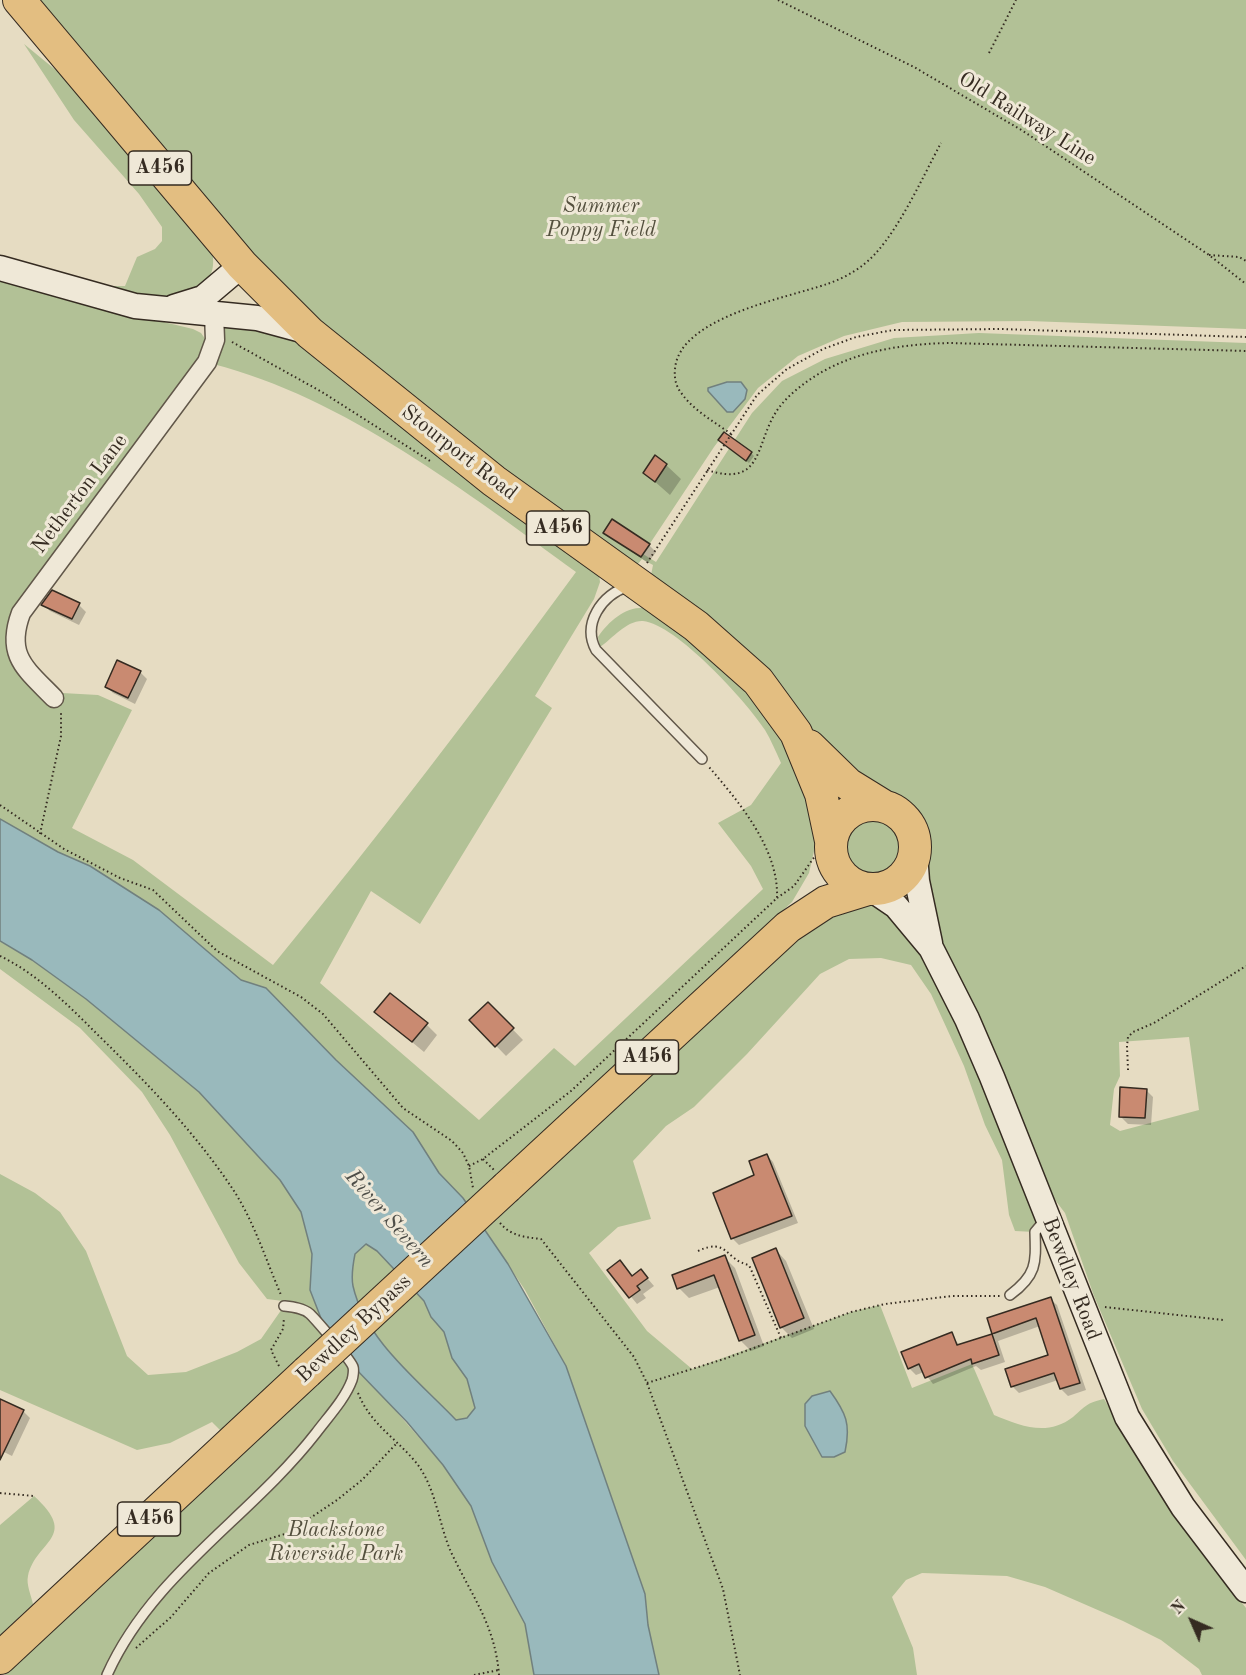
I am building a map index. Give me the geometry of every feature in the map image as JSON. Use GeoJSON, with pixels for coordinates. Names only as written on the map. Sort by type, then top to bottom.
{"type":"FeatureCollection","features":[{"type":"Feature","properties":{"kind":"highway","name":"A456"},"geometry":{"type":"LineString","coordinates":[[19,0],[251,275]]}},
{"type":"Feature","properties":{"kind":"highway","name":"Stourport Road"},"geometry":{"type":"LineString","coordinates":[[251,275],[310,333],[494,482],[608,563],[640,575],[736,660],[772,699],[796,733],[848,784],[882,805]]}},
{"type":"Feature","properties":{"kind":"highway","name":"Stourport Road"},"geometry":{"type":"LineString","coordinates":[[796,733],[821,794],[831,844]]}},
{"type":"Feature","properties":{"kind":"highway","name":"A456"},"geometry":{"type":"LineString","coordinates":[[882,805],[904,818],[914,835],[915,854],[911,867],[902,878],[891,885],[869,889],[848,881],[839,872],[831,844],[839,822],[847,813],[858,807],[882,805]]}},
{"type":"Feature","properties":{"kind":"highway","name":"Bewdley Bypass"},"geometry":{"type":"LineString","coordinates":[[788,927],[814,886],[831,844]]}},
{"type":"Feature","properties":{"kind":"highway","name":"Bewdley Bypass"},"geometry":{"type":"LineString","coordinates":[[0,1658],[307,1372],[503,1181],[788,927],[826,902],[869,889]]}},
{"type":"Feature","properties":{"kind":"main road"},"geometry":{"type":"LineString","coordinates":[[0,268],[115,301],[166,309],[215,322],[276,321],[310,333]]}},
{"type":"Feature","properties":{"kind":"main road"},"geometry":{"type":"LineString","coordinates":[[166,309],[203,298],[251,275]]}},
{"type":"Feature","properties":{"kind":"main road"},"geometry":{"type":"LineString","coordinates":[[215,322],[243,301],[251,275]]}},
{"type":"Feature","properties":{"kind":"main road","name":"Bewdley Road"},"geometry":{"type":"LineString","coordinates":[[915,854],[917,881],[931,948]]}},
{"type":"Feature","properties":{"kind":"main road","name":"Bewdley Road"},"geometry":{"type":"LineString","coordinates":[[869,889],[896,906],[931,948],[967,1019],[1048,1217],[1116,1395],[1142,1445],[1183,1508],[1246,1590]]}},
{"type":"Feature","properties":{"kind":"street","name":"Netherton Lane"},"geometry":{"type":"LineString","coordinates":[[54,698],[21,664],[14,645],[14,632],[21,613],[207,362],[213,350],[215,322]]}},
{"type":"Feature","properties":{"kind":"lane"},"geometry":{"type":"LineString","coordinates":[[608,563],[610,580],[605,599],[590,625],[590,639],[596,650],[702,759]]}},
{"type":"Feature","properties":{"kind":"lane"},"geometry":{"type":"LineString","coordinates":[[605,599],[640,575]]}},
{"type":"Feature","properties":{"kind":"lane"},"geometry":{"type":"LineString","coordinates":[[1010,1295],[1032,1274],[1036,1256],[1035,1232],[1040,1223],[1048,1217]]}},
{"type":"Feature","properties":{"kind":"lane"},"geometry":{"type":"LineString","coordinates":[[107,1675],[123,1643],[148,1606],[180,1569],[294,1462],[332,1412],[353,1379],[353,1366],[310,1314],[300,1309],[284,1306]]}},
{"type":"Feature","properties":{"kind":"path","name":"Old Railway Line"},"geometry":{"type":"LineString","coordinates":[[778,0],[914,67],[1013,125],[1209,255],[1246,284]]}},
{"type":"Feature","properties":{"kind":"path"},"geometry":{"type":"LineString","coordinates":[[989,53],[1016,0]]}},
{"type":"Feature","properties":{"kind":"path"},"geometry":{"type":"LineString","coordinates":[[731,434],[689,402],[680,392],[675,378],[678,354],[705,328],[749,308],[827,284],[862,266],[880,250],[941,143]]}},
{"type":"Feature","properties":{"kind":"path"},"geometry":{"type":"LineString","coordinates":[[1209,255],[1239,257],[1246,261]]}},
{"type":"Feature","properties":{"kind":"path"},"geometry":{"type":"LineString","coordinates":[[215,322],[252,355],[322,392],[435,464]]}},
{"type":"Feature","properties":{"kind":"path"},"geometry":{"type":"LineString","coordinates":[[640,575],[757,395],[787,369],[823,349],[874,332],[1000,329],[1246,337]]}},
{"type":"Feature","properties":{"kind":"path"},"geometry":{"type":"LineString","coordinates":[[707,470],[723,475],[733,475],[749,468],[760,455],[767,431],[786,399],[821,372],[875,351],[923,344],[972,343],[1246,351]]}},
{"type":"Feature","properties":{"kind":"path"},"geometry":{"type":"LineString","coordinates":[[40,834],[62,721],[54,698]]}},
{"type":"Feature","properties":{"kind":"path"},"geometry":{"type":"LineString","coordinates":[[702,759],[731,793],[770,856],[778,885],[777,898]]}},
{"type":"Feature","properties":{"kind":"path"},"geometry":{"type":"LineString","coordinates":[[0,805],[40,834],[120,879],[153,890],[217,951],[272,980],[316,1008],[403,1108],[452,1141],[463,1153],[469,1166],[469,1180],[475,1194]]}},
{"type":"Feature","properties":{"kind":"path"},"geometry":{"type":"LineString","coordinates":[[469,1166],[483,1159],[572,1091],[777,898],[794,886],[817,853],[831,844]]}},
{"type":"Feature","properties":{"kind":"path"},"geometry":{"type":"LineString","coordinates":[[0,957],[45,987],[78,1015],[171,1108],[235,1192],[254,1228],[284,1306],[283,1329],[271,1350]]}},
{"type":"Feature","properties":{"kind":"path"},"geometry":{"type":"LineString","coordinates":[[1128,1070],[1127,1046],[1133,1032],[1154,1023],[1246,966]]}},
{"type":"Feature","properties":{"kind":"path"},"geometry":{"type":"LineString","coordinates":[[483,1159],[503,1181]]}},
{"type":"Feature","properties":{"kind":"path"},"geometry":{"type":"LineString","coordinates":[[495,1217],[508,1232],[521,1237],[541,1239],[634,1357],[647,1383],[723,1589],[740,1675]]}},
{"type":"Feature","properties":{"kind":"path"},"geometry":{"type":"LineString","coordinates":[[698,1251],[718,1246],[725,1248],[739,1263],[749,1265],[781,1338]]}},
{"type":"Feature","properties":{"kind":"path"},"geometry":{"type":"LineString","coordinates":[[647,1383],[851,1312],[885,1304],[952,1296],[1010,1295]]}},
{"type":"Feature","properties":{"kind":"path"},"geometry":{"type":"LineString","coordinates":[[1081,1305],[1223,1320]]}},
{"type":"Feature","properties":{"kind":"path"},"geometry":{"type":"LineString","coordinates":[[353,1379],[363,1405],[396,1444],[413,1459],[431,1491],[451,1552],[483,1610],[500,1675]]}},
{"type":"Feature","properties":{"kind":"path"},"geometry":{"type":"LineString","coordinates":[[131,1652],[171,1617],[209,1573],[249,1545],[288,1533],[327,1507],[362,1480],[396,1444]]}},
{"type":"Feature","properties":{"kind":"path"},"geometry":{"type":"LineString","coordinates":[[0,1493],[34,1496]]}},
{"type":"Feature","properties":{"kind":"path"},"geometry":{"type":"LineString","coordinates":[[474,1675],[499,1670]]}},
{"type":"Feature","properties":{"kind":"green space","name":"Summer Poppy Field"},"geometry":{"type":"Polygon","coordinates":[[[29,0],[1246,0],[1246,329],[1029,321],[902,322],[844,336],[798,356],[758,388],[714,447],[643,554],[656,562],[752,413],[782,381],[825,359],[894,338],[979,333],[1246,343],[1246,1560],[1173,1461],[1142,1409],[1094,1296],[1065,1213],[1052,1196],[1034,1150],[941,943],[923,858],[923,842],[915,819],[895,802],[876,794],[650,580],[653,565],[642,559],[637,565],[628,565],[363,363],[249,252],[29,0]],[[1189,1037],[1119,1042],[1120,1076],[1114,1089],[1110,1125],[1120,1131],[1199,1110],[1189,1037]]]}},
{"type":"Feature","properties":{"kind":"green space"},"geometry":{"type":"Polygon","coordinates":[[[24,44],[85,94],[212,249],[212,272],[197,289],[185,295],[161,299],[97,286],[125,286],[137,257],[155,249],[162,241],[162,227],[139,194],[74,120],[24,44]]]}},
{"type":"Feature","properties":{"kind":"green space"},"geometry":{"type":"Polygon","coordinates":[[[0,278],[193,329],[201,333],[208,343],[223,324],[286,332],[599,575],[600,582],[594,599],[535,696],[552,708],[420,924],[371,891],[320,983],[479,1120],[554,1048],[575,1066],[763,889],[751,866],[718,823],[751,805],[781,763],[767,734],[756,717],[710,666],[673,635],[657,625],[643,621],[631,623],[600,647],[598,637],[613,620],[632,609],[647,608],[742,680],[798,756],[817,838],[809,873],[792,902],[467,1204],[439,1173],[413,1132],[336,1060],[266,988],[241,980],[159,910],[90,866],[58,852],[0,819],[0,278]],[[213,364],[23,614],[18,646],[50,687],[62,693],[98,695],[132,710],[72,828],[133,860],[273,965],[427,771],[576,572],[448,480],[403,451],[357,423],[309,399],[261,379],[213,364]]]}},
{"type":"Feature","properties":{"kind":"green space"},"geometry":{"type":"Polygon","coordinates":[[[873,814],[886,817],[896,824],[903,834],[906,847],[903,860],[896,870],[886,877],[873,880],[860,877],[850,870],[843,860],[840,847],[843,834],[850,824],[860,817],[873,814]]]}},
{"type":"Feature","properties":{"kind":"green space"},"geometry":{"type":"Polygon","coordinates":[[[868,902],[898,916],[950,1002],[1040,1223],[1035,1232],[1015,1231],[1009,1215],[1002,1160],[985,1125],[964,1066],[931,994],[911,965],[881,958],[849,959],[820,974],[747,1054],[694,1107],[666,1126],[633,1161],[651,1219],[618,1227],[589,1253],[647,1331],[692,1369],[851,1312],[880,1305],[912,1388],[972,1364],[994,1415],[1034,1428],[1053,1427],[1063,1423],[1087,1405],[1104,1399],[1185,1530],[1246,1608],[1246,1675],[1202,1675],[1199,1669],[1161,1640],[1045,1587],[1007,1576],[922,1573],[906,1580],[892,1597],[913,1648],[917,1675],[659,1675],[648,1625],[645,1594],[566,1366],[525,1290],[483,1227],[815,920],[868,902]]]}},
{"type":"Feature","properties":{"kind":"green space"},"geometry":{"type":"Polygon","coordinates":[[[0,941],[32,960],[86,999],[199,1092],[280,1180],[301,1212],[312,1254],[310,1290],[329,1333],[226,1436],[212,1422],[170,1443],[137,1450],[0,1390],[0,1174],[35,1193],[60,1212],[86,1251],[127,1356],[148,1375],[186,1372],[237,1352],[261,1339],[284,1306],[283,1301],[267,1299],[239,1263],[170,1135],[142,1092],[80,1028],[0,969],[0,941]]]}},
{"type":"Feature","properties":{"kind":"green space"},"geometry":{"type":"Polygon","coordinates":[[[366,1244],[377,1251],[424,1301],[431,1317],[444,1332],[452,1358],[467,1379],[476,1408],[467,1418],[456,1420],[396,1359],[369,1324],[359,1306],[352,1278],[355,1254],[366,1244]]]}},
{"type":"Feature","properties":{"kind":"green space","name":"Blackstone Riverside Park"},"geometry":{"type":"Polygon","coordinates":[[[346,1354],[443,1465],[471,1506],[492,1562],[525,1624],[534,1675],[4,1675],[346,1354]]]}},
{"type":"Feature","properties":{"kind":"green space"},"geometry":{"type":"Polygon","coordinates":[[[34,1496],[54,1521],[54,1530],[51,1538],[32,1564],[28,1576],[33,1604],[0,1635],[0,1525],[34,1496]]]}},
{"type":"Feature","properties":{"kind":"water"},"geometry":{"type":"Polygon","coordinates":[[[727,382],[741,382],[747,390],[745,399],[733,412],[727,412],[708,391],[708,388],[727,382]]]}},
{"type":"Feature","properties":{"kind":"water","name":"River Severn"},"geometry":{"type":"Polygon","coordinates":[[[0,819],[58,852],[90,866],[159,910],[241,980],[266,988],[336,1060],[413,1132],[439,1173],[463,1198],[508,1264],[566,1366],[645,1594],[648,1625],[659,1675],[534,1675],[525,1624],[492,1562],[471,1506],[443,1465],[407,1422],[353,1366],[324,1326],[310,1290],[312,1254],[301,1212],[280,1180],[199,1092],[86,999],[32,960],[0,941],[0,819]],[[366,1244],[355,1254],[352,1278],[359,1306],[381,1342],[411,1375],[456,1420],[467,1418],[475,1408],[467,1379],[452,1358],[444,1332],[431,1317],[424,1301],[377,1251],[366,1244]]]}},
{"type":"Feature","properties":{"kind":"water"},"geometry":{"type":"Polygon","coordinates":[[[830,1391],[846,1419],[847,1442],[845,1452],[834,1457],[822,1457],[805,1426],[805,1404],[812,1396],[830,1391]]]}},
{"type":"Feature","properties":{"kind":"building"},"geometry":{"type":"Polygon","coordinates":[[[724,432],[752,452],[746,461],[718,440],[724,432]]]}},
{"type":"Feature","properties":{"kind":"building"},"geometry":{"type":"Polygon","coordinates":[[[655,455],[667,464],[655,482],[643,473],[655,455]]]}},
{"type":"Feature","properties":{"kind":"building"},"geometry":{"type":"Polygon","coordinates":[[[612,519],[650,544],[641,557],[603,533],[612,519]]]}},
{"type":"Feature","properties":{"kind":"building"},"geometry":{"type":"Polygon","coordinates":[[[52,590],[80,603],[72,619],[41,605],[52,590]]]}},
{"type":"Feature","properties":{"kind":"building"},"geometry":{"type":"Polygon","coordinates":[[[117,660],[141,671],[128,698],[105,687],[117,660]]]}},
{"type":"Feature","properties":{"kind":"building"},"geometry":{"type":"Polygon","coordinates":[[[390,993],[428,1023],[412,1042],[374,1012],[390,993]]]}},
{"type":"Feature","properties":{"kind":"building"},"geometry":{"type":"Polygon","coordinates":[[[488,1002],[514,1028],[495,1047],[469,1020],[488,1002]]]}},
{"type":"Feature","properties":{"kind":"building"},"geometry":{"type":"Polygon","coordinates":[[[1120,1087],[1147,1089],[1145,1118],[1119,1117],[1120,1087]]]}},
{"type":"Feature","properties":{"kind":"building"},"geometry":{"type":"Polygon","coordinates":[[[767,1154],[792,1216],[731,1239],[713,1193],[754,1175],[749,1161],[767,1154]]]}},
{"type":"Feature","properties":{"kind":"building"},"geometry":{"type":"Polygon","coordinates":[[[776,1248],[804,1318],[780,1328],[752,1258],[776,1248]]]}},
{"type":"Feature","properties":{"kind":"building"},"geometry":{"type":"Polygon","coordinates":[[[725,1255],[755,1335],[739,1341],[714,1275],[677,1289],[672,1275],[725,1255]]]}},
{"type":"Feature","properties":{"kind":"building"},"geometry":{"type":"Polygon","coordinates":[[[620,1260],[632,1276],[641,1269],[648,1278],[637,1286],[640,1290],[629,1298],[607,1270],[620,1260]]]}},
{"type":"Feature","properties":{"kind":"building"},"geometry":{"type":"Polygon","coordinates":[[[1051,1297],[1080,1383],[1060,1389],[1054,1373],[1011,1387],[1005,1369],[1048,1355],[1036,1318],[992,1334],[987,1318],[1051,1297]]]}},
{"type":"Feature","properties":{"kind":"building"},"geometry":{"type":"Polygon","coordinates":[[[952,1332],[957,1345],[992,1334],[999,1355],[972,1364],[971,1359],[925,1378],[919,1364],[908,1369],[901,1352],[952,1332]]]}},
{"type":"Feature","properties":{"kind":"building"},"geometry":{"type":"Polygon","coordinates":[[[0,1399],[24,1410],[0,1460],[0,1399]]]}}]}
